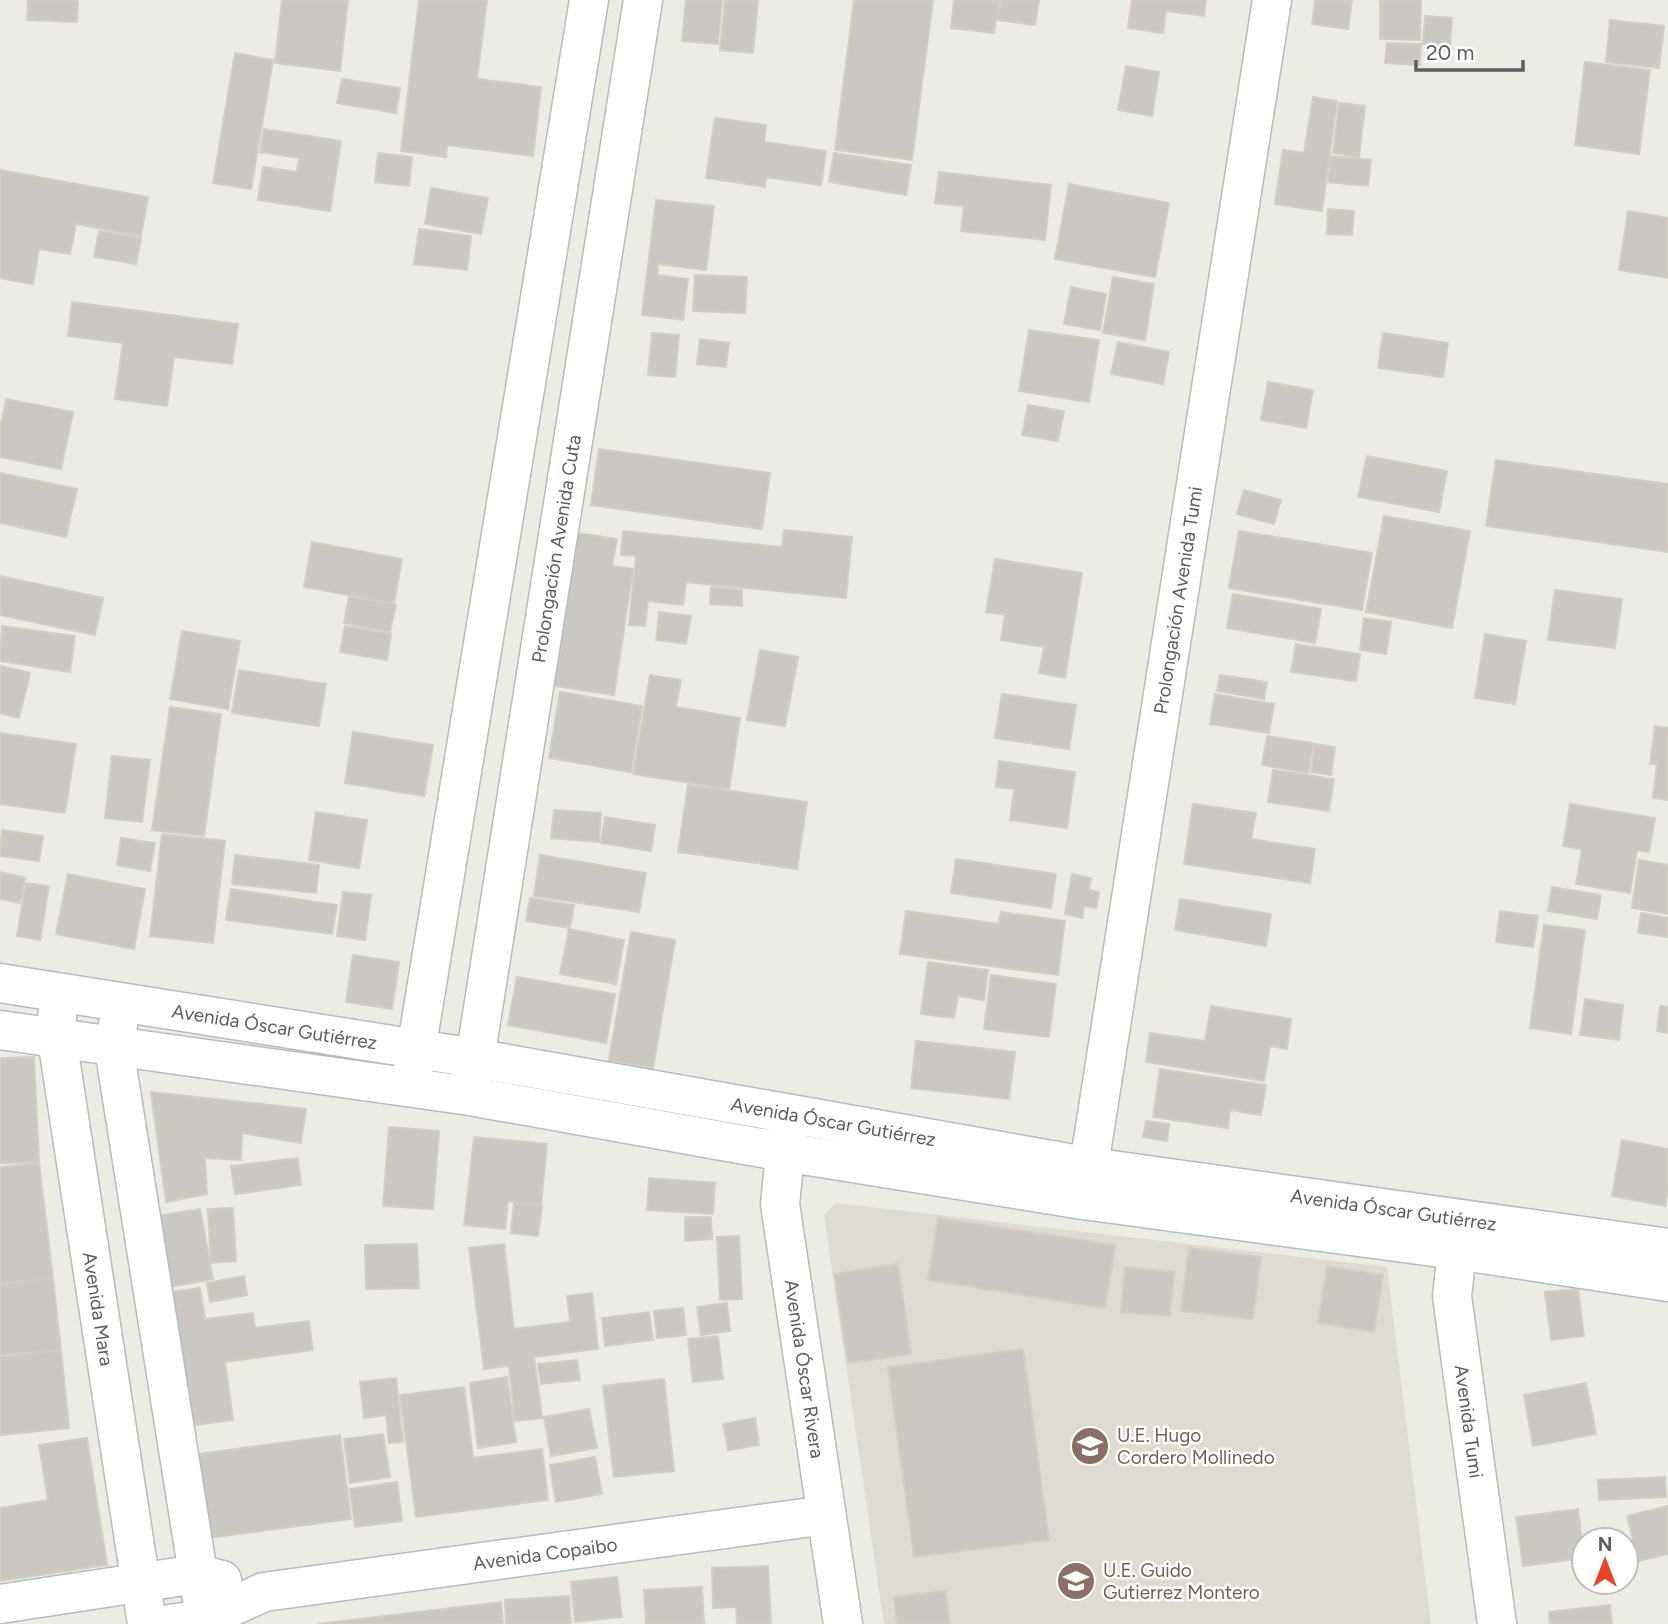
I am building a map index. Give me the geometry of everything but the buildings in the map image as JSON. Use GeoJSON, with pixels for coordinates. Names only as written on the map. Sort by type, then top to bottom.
{"type":"FeatureCollection","features":[{"type":"Feature","properties":{"kind":"street"},"geometry":{"type":"LineString","coordinates":[[410,1088],[589,0]]}},
{"type":"Feature","properties":{"kind":"street","name":"Prolongación Avenida Cuta"},"geometry":{"type":"LineString","coordinates":[[470,1096],[643,0]]}},
{"type":"Feature","properties":{"kind":"street","name":"Prolongación Avenida Tumi"},"geometry":{"type":"LineString","coordinates":[[1087,1184],[1272,0]]}},
{"type":"Feature","properties":{"kind":"street","name":"Avenida Óscar Gutiérrez"},"geometry":{"type":"LineString","coordinates":[[0,983],[474,1058],[790,1114],[1087,1184]]}},
{"type":"Feature","properties":{"kind":"street","name":"Avenida Mara"},"geometry":{"type":"LineString","coordinates":[[58,993],[57,1039],[147,1624]]}},
{"type":"Feature","properties":{"kind":"street"},"geometry":{"type":"LineString","coordinates":[[122,1004],[114,1048],[197,1574],[193,1622]]}},
{"type":"Feature","properties":{"kind":"street","name":"Avenida Óscar Gutiérrez"},"geometry":{"type":"LineString","coordinates":[[0,1030],[470,1096],[784,1152],[1087,1184],[1459,1234],[1668,1248]]}},
{"type":"Feature","properties":{"kind":"street","name":"Avenida Óscar Rivera"},"geometry":{"type":"LineString","coordinates":[[790,1114],[780,1204],[843,1624]]}},
{"type":"Feature","properties":{"kind":"street","name":"Avenida Óscar Gutiérrez"},"geometry":{"type":"LineString","coordinates":[[1459,1234],[1668,1282]]}},
{"type":"Feature","properties":{"kind":"street","name":"Avenida Tumi"},"geometry":{"type":"LineString","coordinates":[[1459,1234],[1452,1296],[1497,1624]]}},
{"type":"Feature","properties":{"kind":"street","name":"Avenida Copaibo"},"geometry":{"type":"LineString","coordinates":[[193,1622],[264,1592],[826,1515]]}},
{"type":"Feature","properties":{"kind":"street","name":"Avenida Copaibo"},"geometry":{"type":"LineString","coordinates":[[0,1604],[197,1574],[264,1592]]}},
{"type":"Feature","properties":{"kind":"shaded area"},"geometry":{"type":"Polygon","coordinates":[[[836,1203],[1387,1267],[1431,1624],[884,1624],[824,1215],[836,1203]]]}},
{"type":"Feature","properties":{"kind":"place","name":"U.E. Hugo Cordero Mollinedo"},"geometry":{"type":"Point","coordinates":[1090,1446]}},
{"type":"Feature","properties":{"kind":"place","name":"U.E. Guido Gutierrez Montero"},"geometry":{"type":"Point","coordinates":[1076,1581]}}]}
